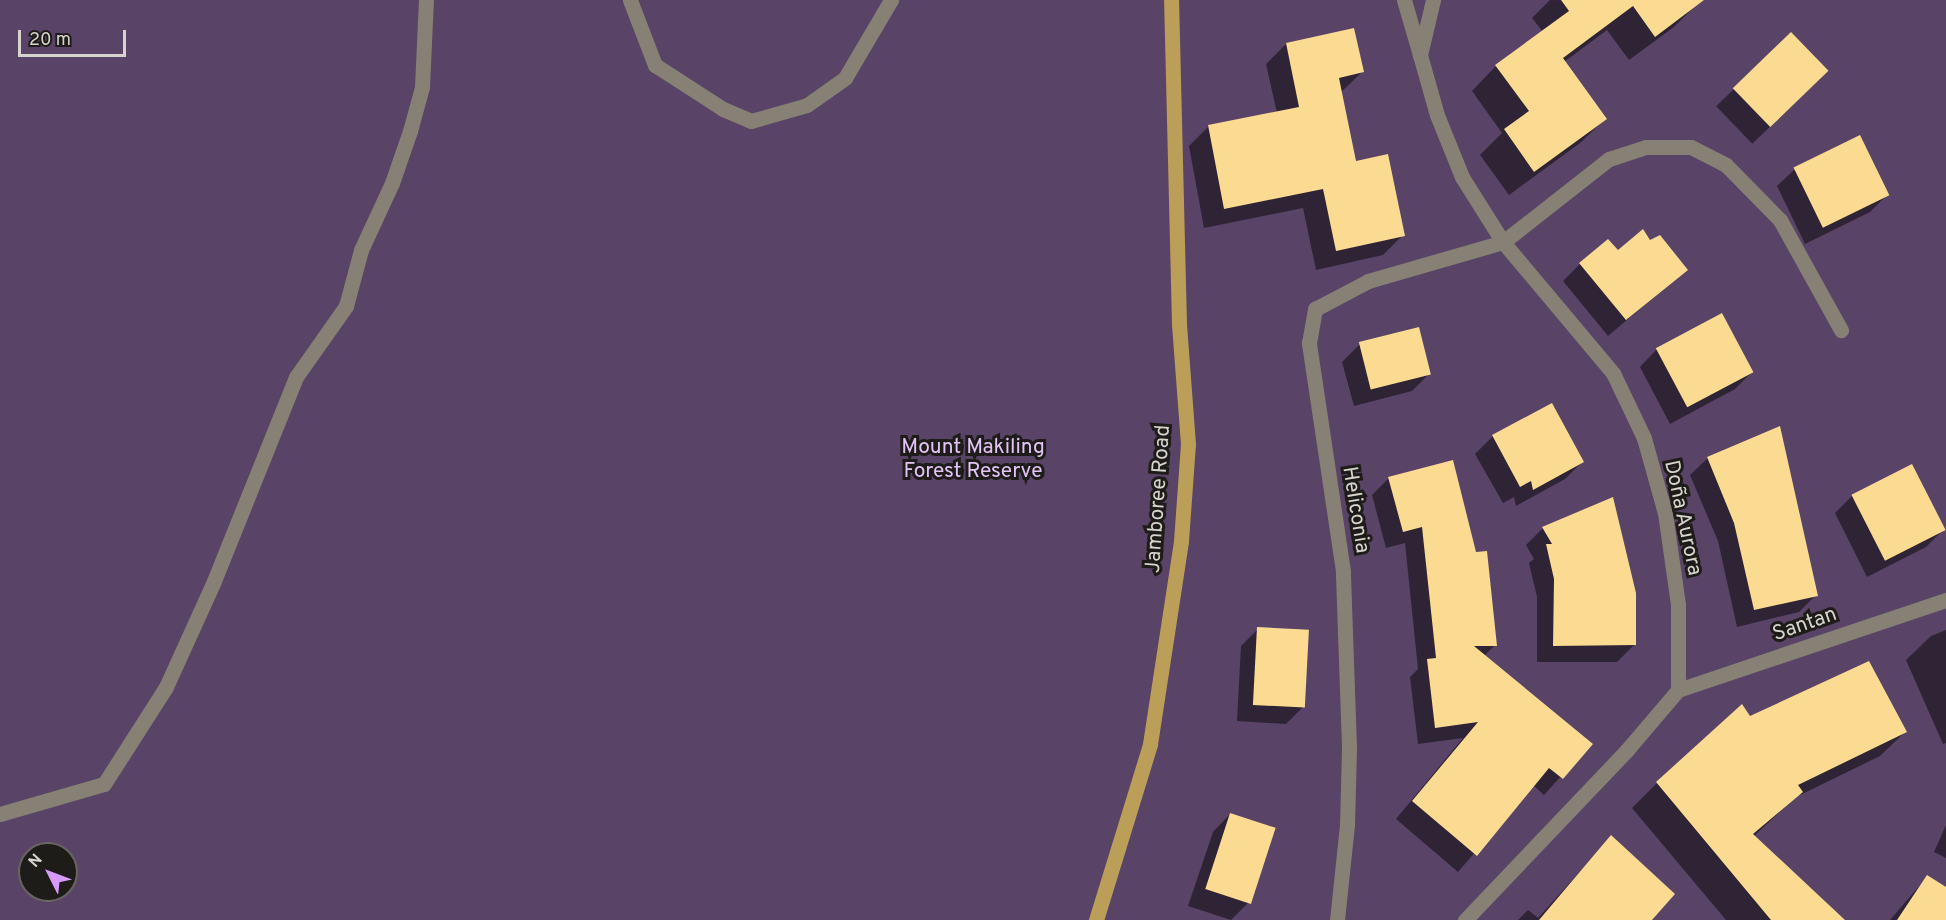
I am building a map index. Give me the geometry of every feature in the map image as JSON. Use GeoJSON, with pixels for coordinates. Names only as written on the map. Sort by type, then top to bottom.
{"type":"FeatureCollection","features":[{"type":"Feature","properties":{"kind":"main road","name":"Jamboree Road"},"geometry":{"type":"LineString","coordinates":[[1096,920],[1150,744],[1183,519],[1188,444],[1179,324],[1171,0]]}},
{"type":"Feature","properties":{"kind":"street"},"geometry":{"type":"LineString","coordinates":[[0,814],[104,784],[166,687],[214,580],[296,377],[346,306],[361,250],[410,131],[422,87],[426,0]]}},
{"type":"Feature","properties":{"kind":"street"},"geometry":{"type":"LineString","coordinates":[[630,0],[655,65],[723,109],[751,121],[807,105],[845,78],[891,0]]}},
{"type":"Feature","properties":{"kind":"street"},"geometry":{"type":"LineString","coordinates":[[1404,0],[1420,55]]}},
{"type":"Feature","properties":{"kind":"street","name":"Doña Aurora"},"geometry":{"type":"LineString","coordinates":[[1433,0],[1420,55],[1437,115],[1462,177],[1503,242],[1613,373],[1644,438],[1665,513],[1678,604],[1678,690]]}},
{"type":"Feature","properties":{"kind":"street"},"geometry":{"type":"LineString","coordinates":[[1503,242],[1609,159],[1646,147],[1691,147],[1726,165],[1780,220],[1841,330]]}},
{"type":"Feature","properties":{"kind":"street","name":"Heliconia"},"geometry":{"type":"LineString","coordinates":[[1337,920],[1347,825],[1349,747],[1343,571],[1309,343],[1315,309],[1368,281],[1503,242]]}},
{"type":"Feature","properties":{"kind":"street","name":"Santan"},"geometry":{"type":"LineString","coordinates":[[1678,690],[1946,600]]}},
{"type":"Feature","properties":{"kind":"street"},"geometry":{"type":"LineString","coordinates":[[1465,920],[1678,690]]}},
{"type":"Feature","properties":{"kind":"green space","name":"Mount Makiling Forest Reserve"},"geometry":{"type":"Polygon","coordinates":[[[0,0],[1946,0],[1946,920],[0,920],[0,0]]]}},
{"type":"Feature","properties":{"kind":"building"},"geometry":{"type":"Polygon","coordinates":[[[1561,0],[1704,0],[1655,37],[1633,6],[1563,58],[1607,119],[1534,172],[1504,129],[1529,111],[1495,65],[1569,11],[1561,0]]]}},
{"type":"Feature","properties":{"kind":"building"},"geometry":{"type":"Polygon","coordinates":[[[1354,28],[1364,72],[1339,78],[1356,161],[1388,154],[1405,236],[1336,251],[1323,189],[1224,209],[1208,125],[1299,107],[1286,43],[1354,28]]]}},
{"type":"Feature","properties":{"kind":"building"},"geometry":{"type":"Polygon","coordinates":[[[1791,32],[1829,71],[1770,127],[1733,88],[1791,32]]]}},
{"type":"Feature","properties":{"kind":"building"},"geometry":{"type":"Polygon","coordinates":[[[1860,135],[1889,195],[1823,228],[1793,167],[1860,135]]]}},
{"type":"Feature","properties":{"kind":"building"},"geometry":{"type":"Polygon","coordinates":[[[1643,229],[1650,240],[1660,235],[1688,270],[1626,320],[1579,263],[1608,239],[1618,250],[1643,229]]]}},
{"type":"Feature","properties":{"kind":"building"},"geometry":{"type":"Polygon","coordinates":[[[1722,313],[1753,372],[1687,407],[1656,348],[1722,313]]]}},
{"type":"Feature","properties":{"kind":"building"},"geometry":{"type":"Polygon","coordinates":[[[1419,327],[1431,375],[1371,390],[1359,342],[1419,327]]]}},
{"type":"Feature","properties":{"kind":"building"},"geometry":{"type":"Polygon","coordinates":[[[1552,403],[1584,462],[1533,490],[1531,481],[1520,487],[1492,435],[1552,403]]]}},
{"type":"Feature","properties":{"kind":"building"},"geometry":{"type":"Polygon","coordinates":[[[1780,426],[1818,596],[1754,610],[1734,523],[1707,457],[1780,426]]]}},
{"type":"Feature","properties":{"kind":"building"},"geometry":{"type":"Polygon","coordinates":[[[1453,460],[1476,552],[1487,551],[1497,646],[1474,646],[1593,744],[1563,779],[1549,768],[1477,856],[1412,801],[1478,722],[1435,728],[1427,659],[1436,658],[1422,527],[1403,532],[1388,477],[1453,460]]]}},
{"type":"Feature","properties":{"kind":"building"},"geometry":{"type":"Polygon","coordinates":[[[1912,464],[1946,530],[1885,561],[1851,495],[1912,464]]]}},
{"type":"Feature","properties":{"kind":"building"},"geometry":{"type":"Polygon","coordinates":[[[1613,497],[1636,593],[1636,645],[1553,646],[1554,579],[1546,544],[1552,544],[1542,527],[1613,497]]]}},
{"type":"Feature","properties":{"kind":"building"},"geometry":{"type":"Polygon","coordinates":[[[1257,627],[1309,630],[1305,708],[1253,705],[1257,627]]]}},
{"type":"Feature","properties":{"kind":"building"},"geometry":{"type":"Polygon","coordinates":[[[1869,661],[1907,732],[1798,785],[1803,792],[1753,834],[1845,920],[1771,920],[1656,782],[1742,704],[1750,716],[1869,661]]]}},
{"type":"Feature","properties":{"kind":"building"},"geometry":{"type":"Polygon","coordinates":[[[1230,813],[1276,828],[1251,904],[1205,889],[1230,813]]]}},
{"type":"Feature","properties":{"kind":"building"},"geometry":{"type":"Polygon","coordinates":[[[1611,835],[1675,894],[1652,920],[1539,920],[1611,835]]]}},
{"type":"Feature","properties":{"kind":"building"},"geometry":{"type":"Polygon","coordinates":[[[1927,875],[1946,887],[1946,920],[1897,920],[1927,875]]]}}]}
